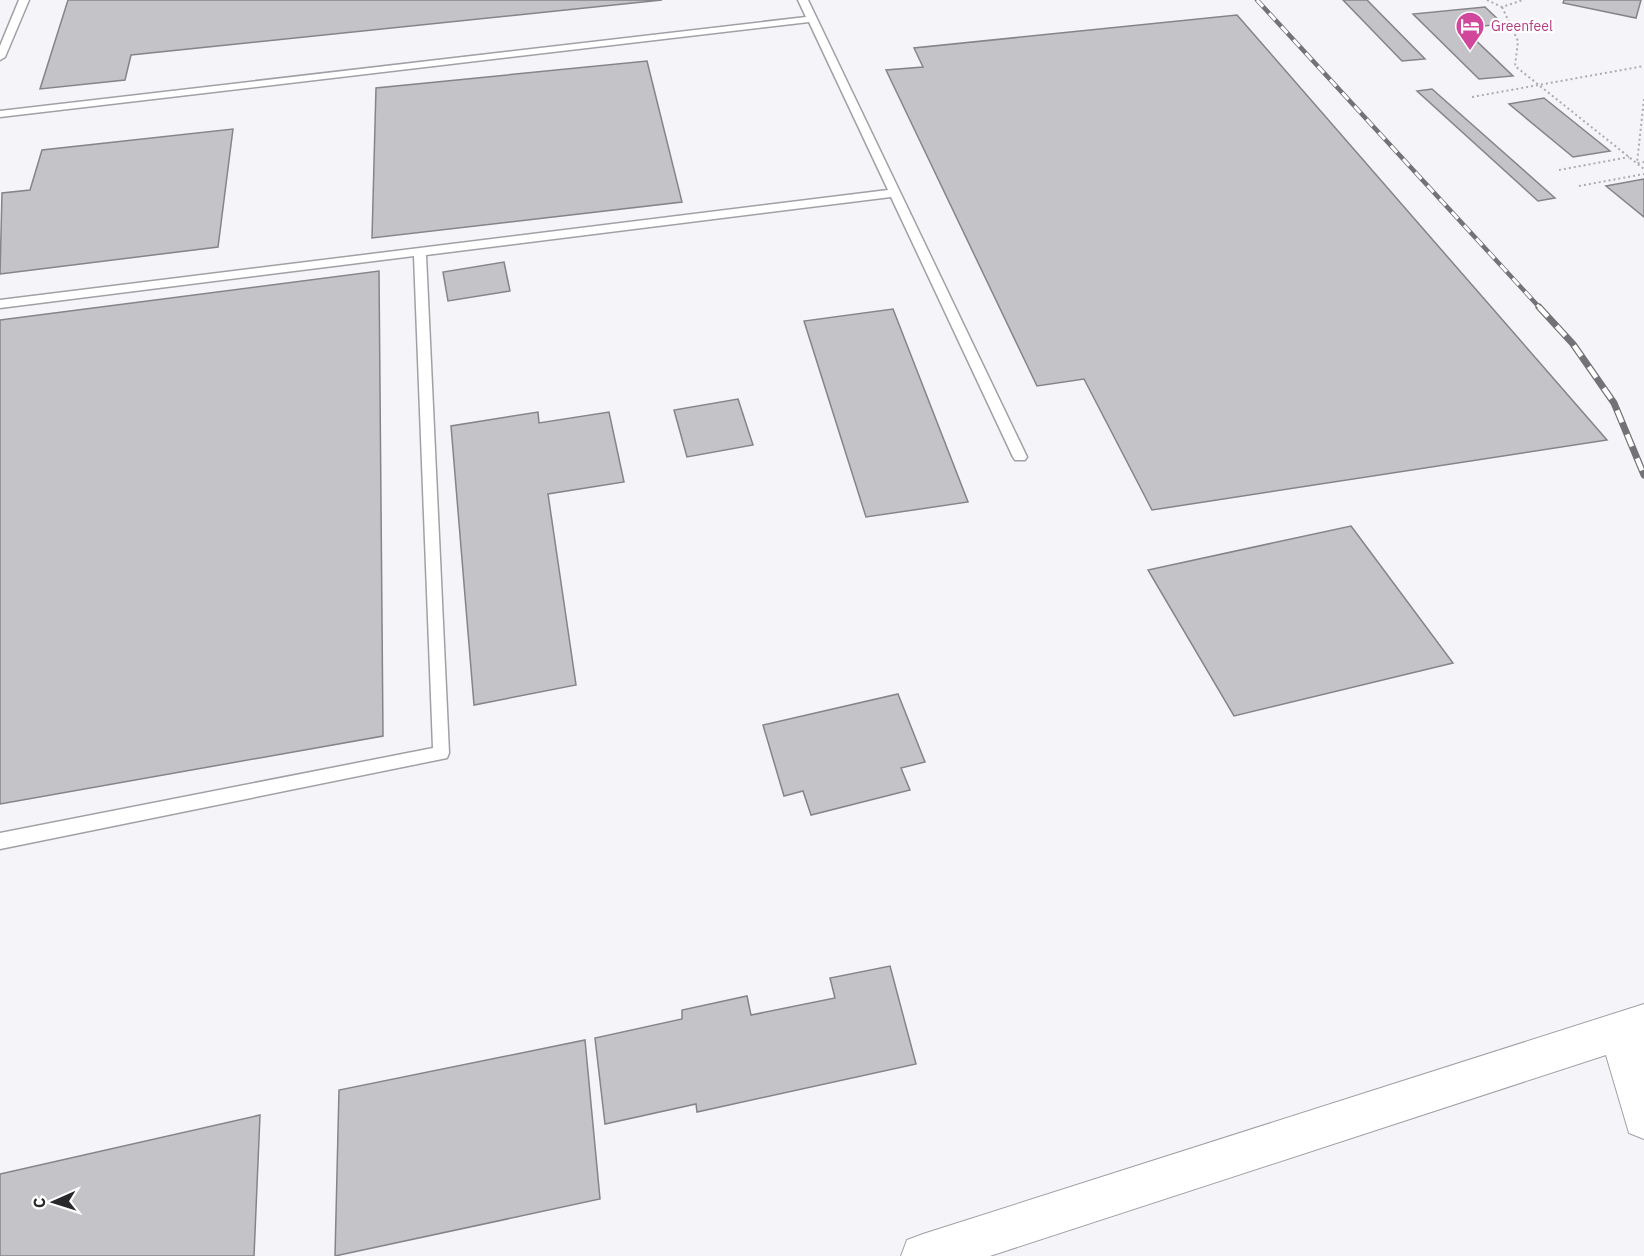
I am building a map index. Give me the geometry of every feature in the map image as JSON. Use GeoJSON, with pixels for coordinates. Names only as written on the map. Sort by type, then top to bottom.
{"type":"FeatureCollection","features":[{"type":"Feature","properties":{"kind":"street"},"geometry":{"type":"LineString","coordinates":[[923,1256],[1632,1028],[1644,1118]]}},
{"type":"Feature","properties":{"kind":"lane"},"geometry":{"type":"LineString","coordinates":[[0,57],[24,0]]}},
{"type":"Feature","properties":{"kind":"lane"},"geometry":{"type":"LineString","coordinates":[[802,0],[1020,457]]}},
{"type":"Feature","properties":{"kind":"lane"},"geometry":{"type":"LineString","coordinates":[[0,114],[812,19]]}},
{"type":"Feature","properties":{"kind":"lane"},"geometry":{"type":"LineString","coordinates":[[0,304],[894,193]]}},
{"type":"Feature","properties":{"kind":"lane"},"geometry":{"type":"LineString","coordinates":[[0,842],[441,753],[420,251]]}},
{"type":"Feature","properties":{"kind":"path"},"geometry":{"type":"LineString","coordinates":[[1487,0],[1502,7],[1518,41],[1515,66],[1644,169]]}},
{"type":"Feature","properties":{"kind":"path"},"geometry":{"type":"LineString","coordinates":[[1502,7],[1523,0]]}},
{"type":"Feature","properties":{"kind":"path"},"geometry":{"type":"LineString","coordinates":[[1472,97],[1644,66]]}},
{"type":"Feature","properties":{"kind":"path"},"geometry":{"type":"LineString","coordinates":[[1638,164],[1644,99]]}},
{"type":"Feature","properties":{"kind":"path"},"geometry":{"type":"LineString","coordinates":[[1559,170],[1629,157]]}},
{"type":"Feature","properties":{"kind":"path"},"geometry":{"type":"LineString","coordinates":[[1638,164],[1644,162]]}},
{"type":"Feature","properties":{"kind":"path"},"geometry":{"type":"LineString","coordinates":[[1578,186],[1644,174]]}},
{"type":"Feature","properties":{"kind":"building"},"geometry":{"type":"Polygon","coordinates":[[[68,0],[662,0],[131,55],[125,80],[40,89],[68,0]]]}},
{"type":"Feature","properties":{"kind":"building"},"geometry":{"type":"Polygon","coordinates":[[[1343,0],[1367,0],[1425,59],[1402,61],[1343,0]]]}},
{"type":"Feature","properties":{"kind":"building"},"geometry":{"type":"Polygon","coordinates":[[[1564,0],[1641,0],[1636,18],[1563,3],[1564,0]]]}},
{"type":"Feature","properties":{"kind":"building","name":"Greenfeel"},"geometry":{"type":"Polygon","coordinates":[[[1485,7],[1503,24],[1463,28],[1513,76],[1479,79],[1413,14],[1485,7]]]}},
{"type":"Feature","properties":{"kind":"building"},"geometry":{"type":"Polygon","coordinates":[[[1237,15],[1607,440],[1152,510],[1084,379],[1037,386],[886,70],[923,67],[914,48],[1237,15]]]}},
{"type":"Feature","properties":{"kind":"building"},"geometry":{"type":"Polygon","coordinates":[[[647,61],[682,202],[372,238],[376,88],[647,61]]]}},
{"type":"Feature","properties":{"kind":"building"},"geometry":{"type":"Polygon","coordinates":[[[1432,89],[1555,198],[1538,201],[1417,91],[1432,89]]]}},
{"type":"Feature","properties":{"kind":"building"},"geometry":{"type":"Polygon","coordinates":[[[1544,98],[1610,151],[1573,157],[1509,104],[1544,98]]]}},
{"type":"Feature","properties":{"kind":"building"},"geometry":{"type":"Polygon","coordinates":[[[233,129],[218,247],[0,274],[2,193],[30,190],[42,150],[233,129]]]}},
{"type":"Feature","properties":{"kind":"building"},"geometry":{"type":"Polygon","coordinates":[[[1644,179],[1644,217],[1606,186],[1644,179]]]}},
{"type":"Feature","properties":{"kind":"building"},"geometry":{"type":"Polygon","coordinates":[[[504,262],[510,291],[448,301],[443,272],[504,262]]]}},
{"type":"Feature","properties":{"kind":"building"},"geometry":{"type":"Polygon","coordinates":[[[379,271],[383,736],[0,804],[0,320],[379,271]]]}},
{"type":"Feature","properties":{"kind":"building"},"geometry":{"type":"Polygon","coordinates":[[[893,309],[968,502],[866,517],[804,321],[893,309]]]}},
{"type":"Feature","properties":{"kind":"building"},"geometry":{"type":"Polygon","coordinates":[[[738,399],[753,445],[687,457],[674,410],[738,399]]]}},
{"type":"Feature","properties":{"kind":"building"},"geometry":{"type":"Polygon","coordinates":[[[538,412],[539,423],[609,412],[624,482],[548,494],[576,685],[474,705],[451,426],[538,412]]]}},
{"type":"Feature","properties":{"kind":"building"},"geometry":{"type":"Polygon","coordinates":[[[1351,526],[1453,663],[1234,716],[1148,570],[1351,526]]]}},
{"type":"Feature","properties":{"kind":"building"},"geometry":{"type":"Polygon","coordinates":[[[898,694],[925,762],[901,768],[910,790],[811,815],[803,791],[784,796],[763,725],[898,694]]]}},
{"type":"Feature","properties":{"kind":"building"},"geometry":{"type":"Polygon","coordinates":[[[890,966],[916,1064],[697,1112],[696,1104],[605,1124],[595,1038],[682,1019],[682,1010],[747,996],[751,1015],[835,998],[830,978],[890,966]]]}},
{"type":"Feature","properties":{"kind":"building"},"geometry":{"type":"Polygon","coordinates":[[[585,1040],[600,1199],[335,1256],[339,1090],[585,1040]]]}},
{"type":"Feature","properties":{"kind":"building"},"geometry":{"type":"Polygon","coordinates":[[[260,1115],[254,1256],[0,1256],[0,1174],[260,1115]]]}},
{"type":"Feature","properties":{"kind":"railway"},"geometry":{"type":"LineString","coordinates":[[1257,0],[1540,308]]}},
{"type":"Feature","properties":{"kind":"railway"},"geometry":{"type":"LineString","coordinates":[[1539,307],[1573,344],[1614,403],[1644,475]]}},
{"type":"Feature","properties":{"kind":"place","name":"Greenfeel"},"geometry":{"type":"Point","coordinates":[1470,52]}}]}
